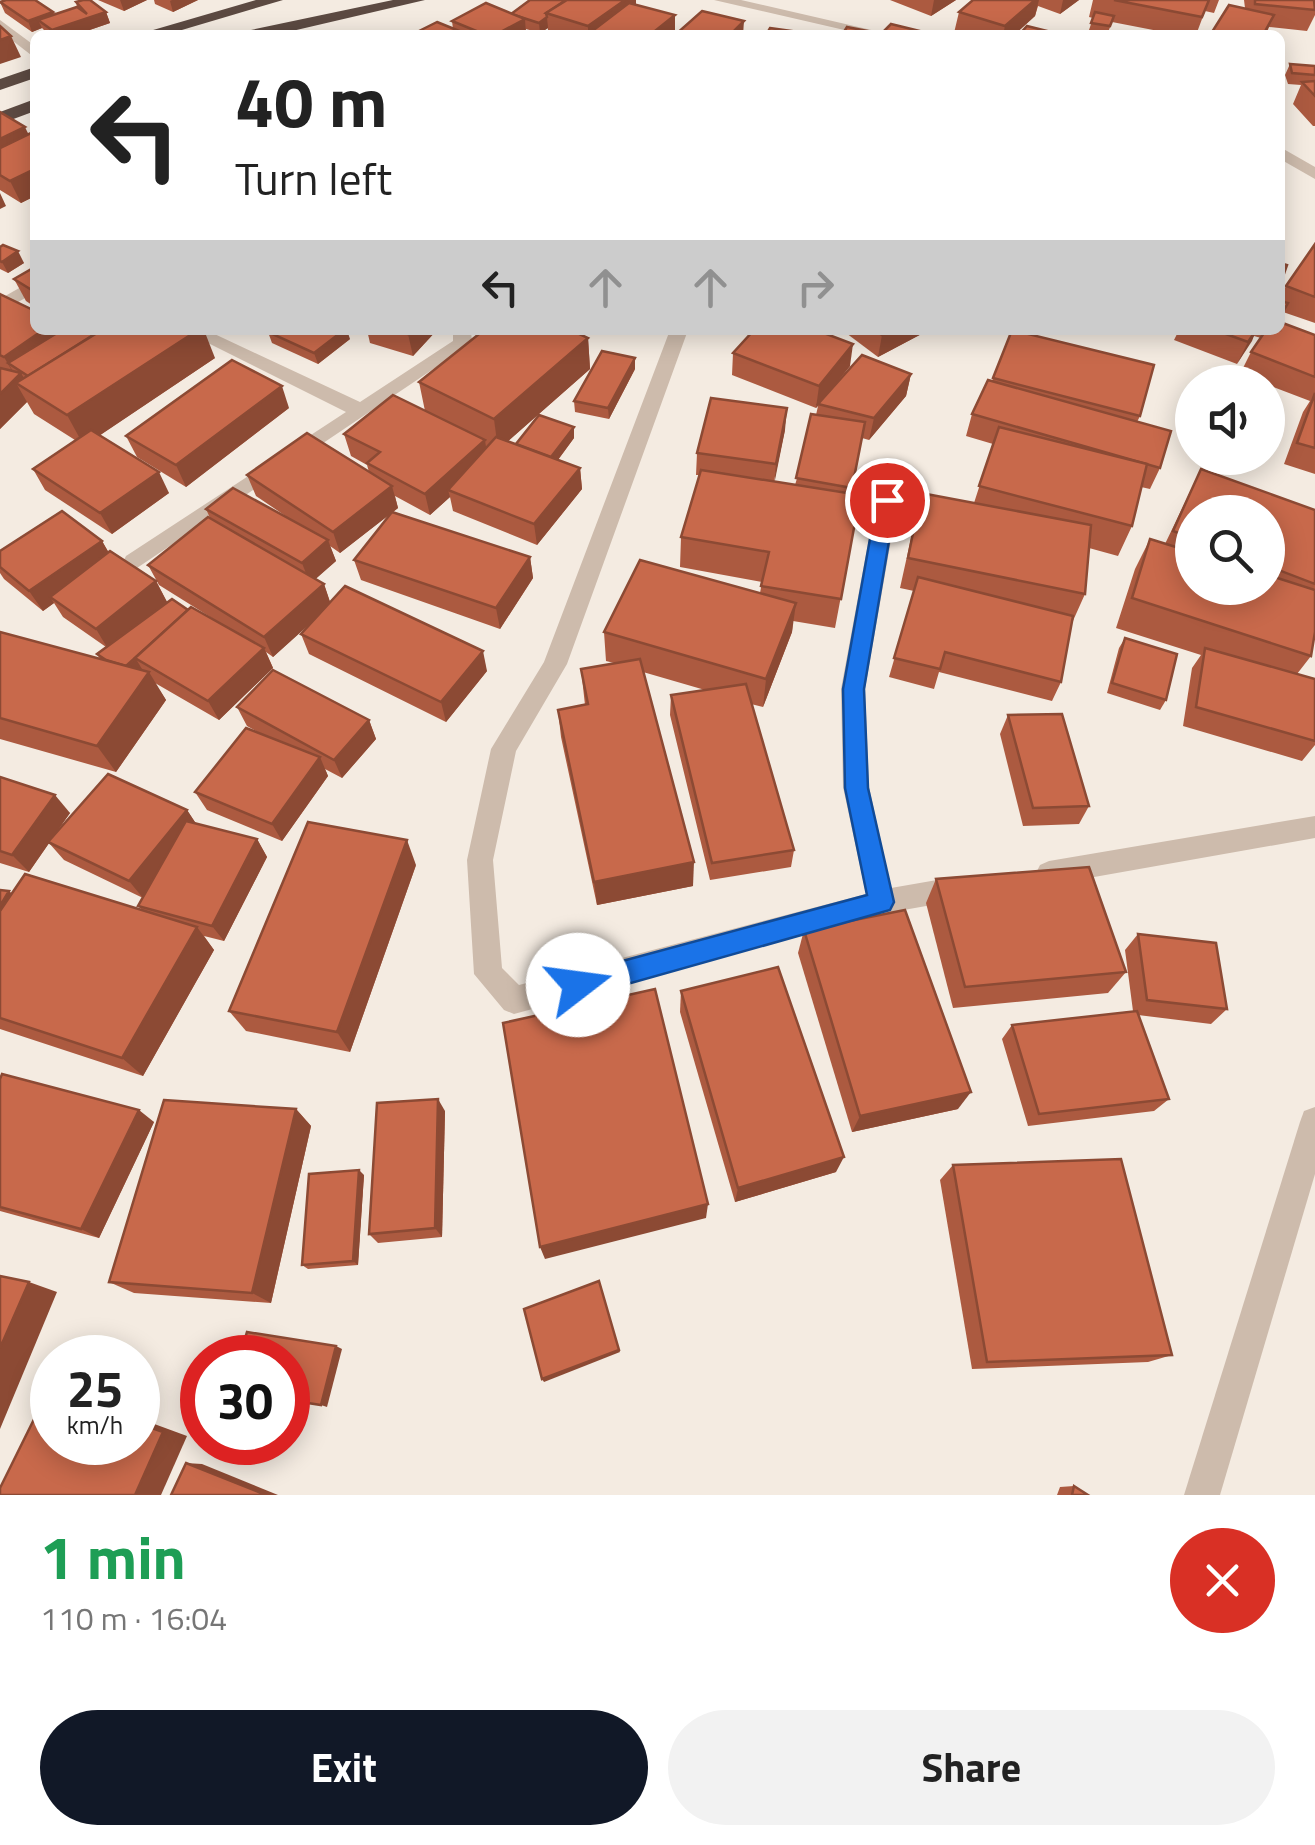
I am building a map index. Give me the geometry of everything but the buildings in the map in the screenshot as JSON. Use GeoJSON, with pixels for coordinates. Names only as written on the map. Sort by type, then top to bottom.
{"type":"FeatureCollection","features":[{"type":"Feature","properties":{"kind":"highway"},"geometry":{"type":"LineString","coordinates":[[164,30],[275,0]]}},
{"type":"Feature","properties":{"kind":"highway"},"geometry":{"type":"LineString","coordinates":[[274,30],[417,0]]}},
{"type":"Feature","properties":{"kind":"highway"},"geometry":{"type":"LineString","coordinates":[[0,84],[30,74]]}},
{"type":"Feature","properties":{"kind":"highway"},"geometry":{"type":"LineString","coordinates":[[8,121],[30,108]]}},
{"type":"Feature","properties":{"kind":"street"},"geometry":{"type":"LineString","coordinates":[[722,0],[772,18],[852,30]]}},
{"type":"Feature","properties":{"kind":"street"},"geometry":{"type":"LineString","coordinates":[[2,16],[30,48]]}},
{"type":"Feature","properties":{"kind":"street"},"geometry":{"type":"LineString","coordinates":[[1285,155],[1315,174]]}},
{"type":"Feature","properties":{"kind":"street"},"geometry":{"type":"LineString","coordinates":[[0,308],[30,287]]}},
{"type":"Feature","properties":{"kind":"street"},"geometry":{"type":"LineString","coordinates":[[202,335],[359,410]]}},
{"type":"Feature","properties":{"kind":"street"},"geometry":{"type":"LineString","coordinates":[[134,562],[464,344],[463,335]]}},
{"type":"Feature","properties":{"kind":"street"},"geometry":{"type":"LineString","coordinates":[[677,335],[556,664],[504,749],[480,860],[488,974],[514,1000],[881,902],[1315,827]]}},
{"type":"Feature","properties":{"kind":"street"},"geometry":{"type":"LineString","coordinates":[[881,902],[856,788],[854,689],[887,500]]}},
{"type":"Feature","properties":{"kind":"street"},"geometry":{"type":"LineString","coordinates":[[1202,1495],[1315,1122]]}},
{"type":"Feature","properties":{"kind":"route"},"geometry":{"type":"LineString","coordinates":[[578,985],[881,902],[856,788],[854,689],[887,500]]}}]}
